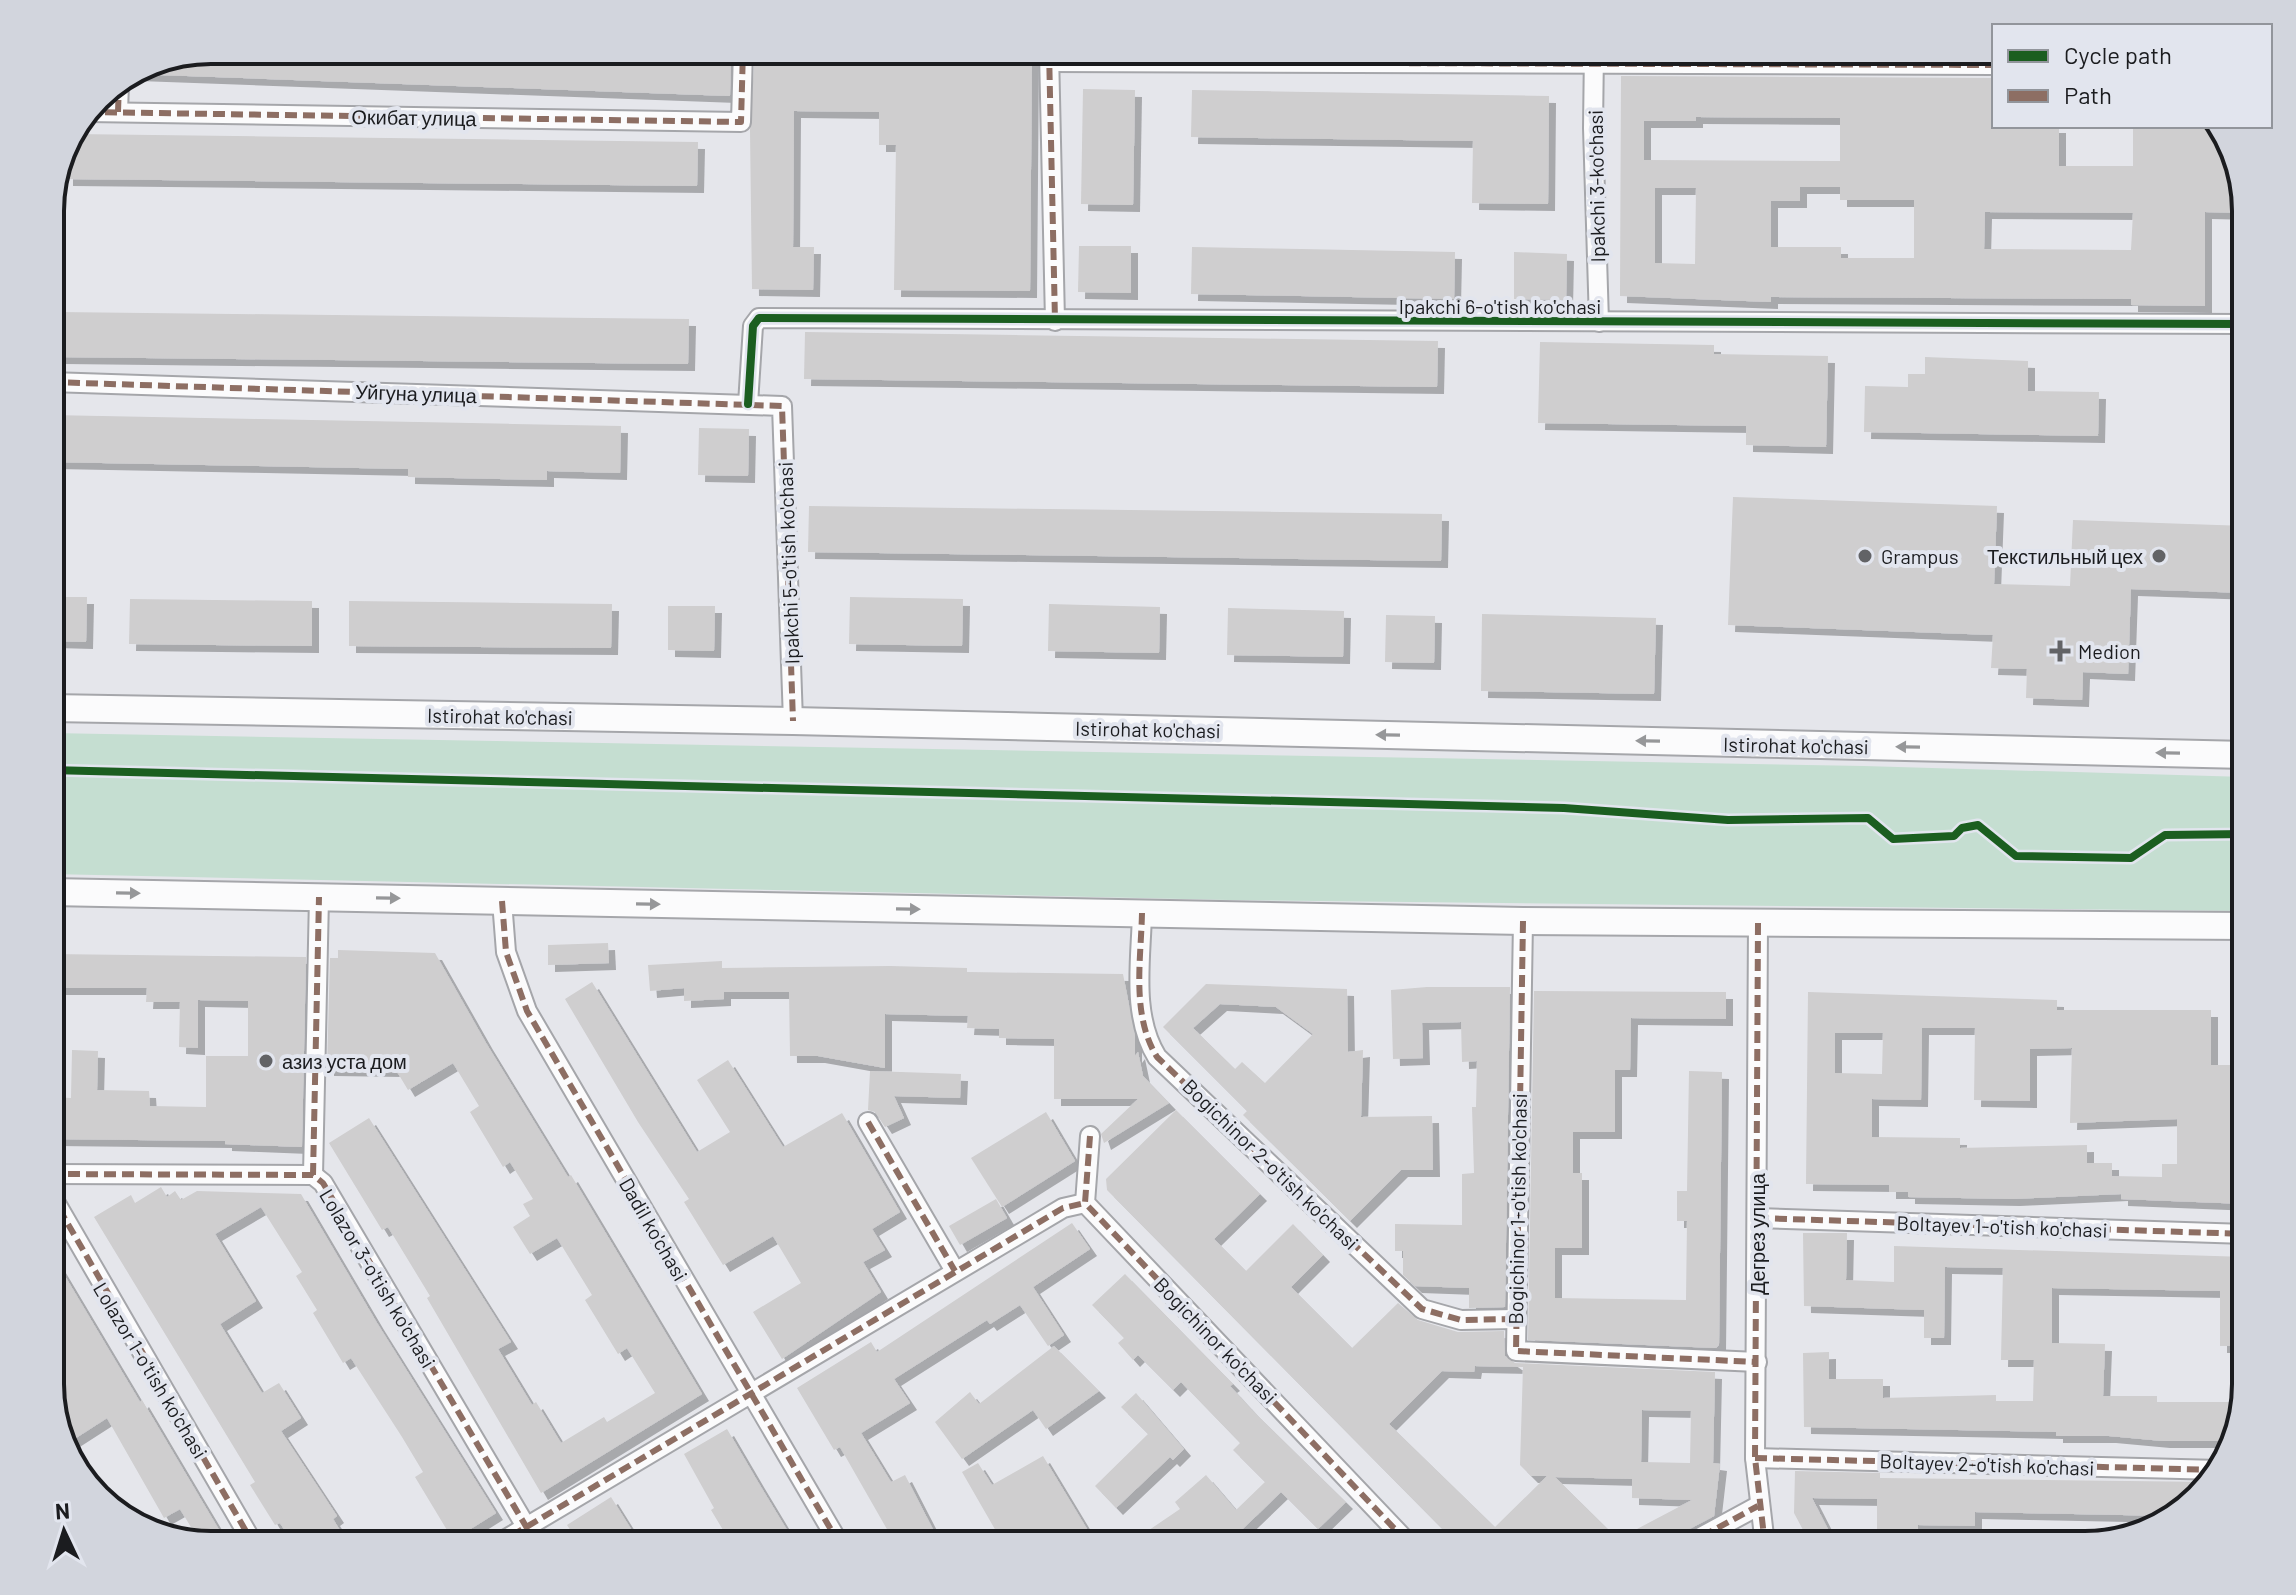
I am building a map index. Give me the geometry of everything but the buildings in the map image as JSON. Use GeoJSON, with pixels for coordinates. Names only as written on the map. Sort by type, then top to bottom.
{"type":"FeatureCollection","features":[{"type":"Feature","properties":{"kind":"main road","name":"Istirohat ko'chasi"},"geometry":{"type":"LineString","coordinates":[[64,708],[793,721],[2232,755]]}},
{"type":"Feature","properties":{"kind":"main road"},"geometry":{"type":"LineString","coordinates":[[64,892],[1523,921],[2232,926]]}},
{"type":"Feature","properties":{"kind":"street","name":"Окибат улица"},"geometry":{"type":"LineString","coordinates":[[102,112],[741,122],[743,64]]}},
{"type":"Feature","properties":{"kind":"street"},"geometry":{"type":"LineString","coordinates":[[1049,64],[1055,321]]}},
{"type":"Feature","properties":{"kind":"street","name":"Ipakchi 3-ko'chasi"},"geometry":{"type":"LineString","coordinates":[[1594,64],[1599,322]]}},
{"type":"Feature","properties":{"kind":"street"},"geometry":{"type":"LineString","coordinates":[[1944,64],[1992,65]]}},
{"type":"Feature","properties":{"kind":"street"},"geometry":{"type":"LineString","coordinates":[[118,112],[119,96]]}},
{"type":"Feature","properties":{"kind":"street","name":"Ipakchi 6-o'tish ko'chasi"},"geometry":{"type":"LineString","coordinates":[[748,404],[755,320],[2232,324]]}},
{"type":"Feature","properties":{"kind":"street","name":"Уйгуна улица"},"geometry":{"type":"LineString","coordinates":[[64,382],[782,406]]}},
{"type":"Feature","properties":{"kind":"street","name":"Ipakchi 5-o'tish ko'chasi"},"geometry":{"type":"LineString","coordinates":[[782,406],[793,721]]}},
{"type":"Feature","properties":{"kind":"street"},"geometry":{"type":"LineString","coordinates":[[313,1175],[319,897]]}},
{"type":"Feature","properties":{"kind":"street","name":"Dadil ko'chasi"},"geometry":{"type":"LineString","coordinates":[[502,901],[506,952],[527,1011],[832,1531]]}},
{"type":"Feature","properties":{"kind":"street","name":"Bogichinor 2-o'tish ko'chasi"},"geometry":{"type":"LineString","coordinates":[[1142,913],[1140,1005],[1145,1038],[1157,1057],[1422,1309],[1461,1320],[1515,1319]]}},
{"type":"Feature","properties":{"kind":"street","name":"Bogichinor 1-o'tish ko'chasi"},"geometry":{"type":"LineString","coordinates":[[1523,921],[1515,1347],[1521,1353],[1757,1362]]}},
{"type":"Feature","properties":{"kind":"street","name":"Дегрез улица"},"geometry":{"type":"LineString","coordinates":[[1758,923],[1755,1458],[1762,1531]]}},
{"type":"Feature","properties":{"kind":"street"},"geometry":{"type":"LineString","coordinates":[[868,1122],[955,1271]]}},
{"type":"Feature","properties":{"kind":"street"},"geometry":{"type":"LineString","coordinates":[[518,1531],[1063,1208],[1085,1203],[1090,1136]]}},
{"type":"Feature","properties":{"kind":"street","name":"Lolazor 3-o'tish ko'chasi"},"geometry":{"type":"LineString","coordinates":[[64,1174],[313,1175],[323,1183],[529,1531]]}},
{"type":"Feature","properties":{"kind":"street","name":"Bogichinor ko'chasi"},"geometry":{"type":"LineString","coordinates":[[1085,1203],[1383,1531]]}},
{"type":"Feature","properties":{"kind":"street","name":"Lolazor 1-o'tish ko'chasi"},"geometry":{"type":"LineString","coordinates":[[64,1217],[246,1531]]}},
{"type":"Feature","properties":{"kind":"street","name":"Boltayev 1-o'tish ko'chasi"},"geometry":{"type":"LineString","coordinates":[[1757,1218],[2232,1234]]}},
{"type":"Feature","properties":{"kind":"street","name":"Boltayev 2-o'tish ko'chasi"},"geometry":{"type":"LineString","coordinates":[[1755,1458],[2204,1470]]}},
{"type":"Feature","properties":{"kind":"street"},"geometry":{"type":"LineString","coordinates":[[1712,1531],[1758,1506]]}},
{"type":"Feature","properties":{"kind":"green space"},"geometry":{"type":"Polygon","coordinates":[[[64,733],[1864,766],[2232,777],[2232,911],[1228,900],[64,874],[64,733]]]}},
{"type":"Feature","properties":{"kind":"marked path"},"geometry":{"type":"LineString","coordinates":[[102,112],[741,122],[743,64]]}},
{"type":"Feature","properties":{"kind":"marked path"},"geometry":{"type":"LineString","coordinates":[[1049,64],[1055,321]]}},
{"type":"Feature","properties":{"kind":"marked path"},"geometry":{"type":"LineString","coordinates":[[1679,64],[1992,65]]}},
{"type":"Feature","properties":{"kind":"marked path"},"geometry":{"type":"LineString","coordinates":[[118,112],[119,96]]}},
{"type":"Feature","properties":{"kind":"marked path"},"geometry":{"type":"LineString","coordinates":[[64,382],[782,406],[793,721]]}},
{"type":"Feature","properties":{"kind":"marked path"},"geometry":{"type":"LineString","coordinates":[[313,1175],[319,897]]}},
{"type":"Feature","properties":{"kind":"marked path"},"geometry":{"type":"LineString","coordinates":[[502,901],[506,952],[527,1011],[832,1531]]}},
{"type":"Feature","properties":{"kind":"marked path"},"geometry":{"type":"LineString","coordinates":[[1142,913],[1139,987],[1144,1023],[1157,1057],[1422,1309],[1461,1320],[1515,1319]]}},
{"type":"Feature","properties":{"kind":"marked path"},"geometry":{"type":"LineString","coordinates":[[1523,921],[1516,1351],[1757,1362]]}},
{"type":"Feature","properties":{"kind":"marked path"},"geometry":{"type":"LineString","coordinates":[[1758,923],[1755,1458],[1763,1531]]}},
{"type":"Feature","properties":{"kind":"marked path"},"geometry":{"type":"LineString","coordinates":[[868,1122],[955,1271]]}},
{"type":"Feature","properties":{"kind":"marked path"},"geometry":{"type":"LineString","coordinates":[[1090,1136],[1085,1203],[1397,1531]]}},
{"type":"Feature","properties":{"kind":"marked path"},"geometry":{"type":"LineString","coordinates":[[64,1174],[313,1175],[323,1183],[529,1531]]}},
{"type":"Feature","properties":{"kind":"marked path"},"geometry":{"type":"LineString","coordinates":[[520,1531],[1063,1208],[1085,1203]]}},
{"type":"Feature","properties":{"kind":"marked path"},"geometry":{"type":"LineString","coordinates":[[64,1217],[246,1531]]}},
{"type":"Feature","properties":{"kind":"marked path"},"geometry":{"type":"LineString","coordinates":[[1757,1218],[2232,1234]]}},
{"type":"Feature","properties":{"kind":"marked path"},"geometry":{"type":"LineString","coordinates":[[1755,1458],[2204,1470]]}},
{"type":"Feature","properties":{"kind":"marked path"},"geometry":{"type":"LineString","coordinates":[[1712,1531],[1758,1506]]}},
{"type":"Feature","properties":{"kind":"marked path"},"geometry":{"type":"LineString","coordinates":[[1390,1531],[1392,1527]]}},
{"type":"Feature","properties":{"kind":"cycle path"},"geometry":{"type":"LineString","coordinates":[[748,404],[753,326],[759,318],[2232,324]]}},
{"type":"Feature","properties":{"kind":"cycle path"},"geometry":{"type":"LineString","coordinates":[[64,770],[1564,808],[1728,820],[1868,818],[1893,839],[1954,836],[1962,828],[1978,825],[2016,856],[2131,858],[2165,835],[2232,834]]}},
{"type":"Feature","properties":{"kind":"place","name":"Grampus"},"geometry":{"type":"Point","coordinates":[1865,556]}},
{"type":"Feature","properties":{"kind":"place","name":"Текстильный цех"},"geometry":{"type":"Point","coordinates":[2159,556]}},
{"type":"Feature","properties":{"kind":"place","name":"Medion"},"geometry":{"type":"Point","coordinates":[2060,651]}},
{"type":"Feature","properties":{"kind":"place","name":"азиз уста дом"},"geometry":{"type":"Point","coordinates":[266,1061]}}]}
